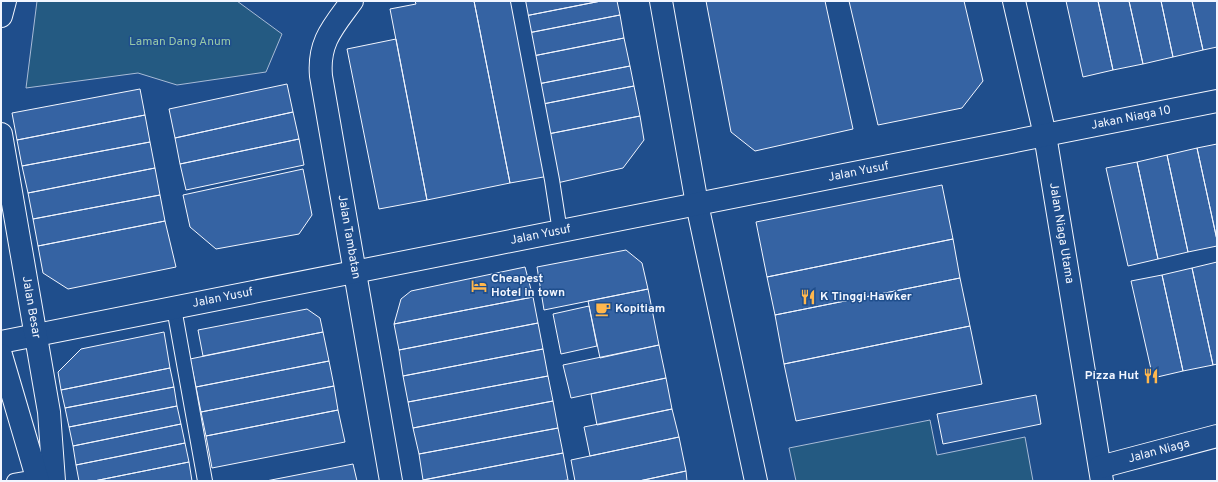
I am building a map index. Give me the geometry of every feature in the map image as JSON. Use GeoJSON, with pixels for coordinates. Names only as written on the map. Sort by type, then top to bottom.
{"type":"FeatureCollection","features":[{"type":"Feature","properties":{"kind":"main road"},"geometry":{"type":"LineString","coordinates":[[1,16],[5,1]]}},
{"type":"Feature","properties":{"kind":"main road","name":"Jalan Tambatan"},"geometry":{"type":"LineString","coordinates":[[352,1],[327,37],[320,56],[320,76],[391,481]]}},
{"type":"Feature","properties":{"kind":"main road"},"geometry":{"type":"LineString","coordinates":[[661,1],[697,204],[756,481]]}},
{"type":"Feature","properties":{"kind":"main road","name":"Jalan Niaga Utama"},"geometry":{"type":"LineString","coordinates":[[1014,1],[1045,135],[1101,474]]}},
{"type":"Feature","properties":{"kind":"main road","name":"Jakan Niaga 10"},"geometry":{"type":"LineString","coordinates":[[1045,135],[1217,101]]}},
{"type":"Feature","properties":{"kind":"main road","name":"Jalan Besar"},"geometry":{"type":"LineString","coordinates":[[1,134],[49,412],[43,480]]}},
{"type":"Feature","properties":{"kind":"main road","name":"Jalan Yusuf"},"geometry":{"type":"LineString","coordinates":[[1,342],[1045,135]]}},
{"type":"Feature","properties":{"kind":"main road"},"geometry":{"type":"LineString","coordinates":[[1,356],[43,480]]}},
{"type":"Feature","properties":{"kind":"main road","name":"Jalan Niaga"},"geometry":{"type":"LineString","coordinates":[[1101,474],[1217,436]]}},
{"type":"Feature","properties":{"kind":"lane"},"geometry":{"type":"LineString","coordinates":[[518,1],[552,180],[560,232]]}},
{"type":"Feature","properties":{"kind":"lane"},"geometry":{"type":"LineString","coordinates":[[174,308],[205,481]]}},
{"type":"Feature","properties":{"kind":"lane"},"geometry":{"type":"LineString","coordinates":[[14,481],[43,480]]}},
{"type":"Feature","properties":{"kind":"green space","name":"Laman Dang Anum"},"geometry":{"type":"Polygon","coordinates":[[[37,1],[237,1],[282,34],[266,72],[177,85],[138,73],[26,88],[37,1]]]}},
{"type":"Feature","properties":{"kind":"green space"},"geometry":{"type":"Polygon","coordinates":[[[930,420],[937,455],[1025,437],[1033,481],[796,481],[789,448],[930,420]]]}},
{"type":"Feature","properties":{"kind":"building"},"geometry":{"type":"Polygon","coordinates":[[[415,1],[474,1],[510,183],[427,200],[390,9],[416,4],[415,1]]]}},
{"type":"Feature","properties":{"kind":"building"},"geometry":{"type":"Polygon","coordinates":[[[474,1],[514,1],[549,176],[510,183],[474,1]]]}},
{"type":"Feature","properties":{"kind":"building"},"geometry":{"type":"Polygon","coordinates":[[[522,1],[601,1],[525,16],[522,1]]]}},
{"type":"Feature","properties":{"kind":"building"},"geometry":{"type":"Polygon","coordinates":[[[601,1],[617,1],[620,15],[528,33],[525,16],[601,1]]]}},
{"type":"Feature","properties":{"kind":"building"},"geometry":{"type":"Polygon","coordinates":[[[706,1],[825,1],[853,129],[755,151],[731,132],[706,1]]]}},
{"type":"Feature","properties":{"kind":"building"},"geometry":{"type":"Polygon","coordinates":[[[849,1],[964,1],[983,81],[962,108],[878,125],[849,1]]]}},
{"type":"Feature","properties":{"kind":"building"},"geometry":{"type":"Polygon","coordinates":[[[1066,1],[1098,1],[1113,70],[1083,77],[1066,1]]]}},
{"type":"Feature","properties":{"kind":"building"},"geometry":{"type":"Polygon","coordinates":[[[1098,1],[1129,1],[1143,64],[1113,70],[1098,1]]]}},
{"type":"Feature","properties":{"kind":"building"},"geometry":{"type":"Polygon","coordinates":[[[1129,1],[1161,1],[1173,57],[1143,64],[1129,1]]]}},
{"type":"Feature","properties":{"kind":"building"},"geometry":{"type":"Polygon","coordinates":[[[1161,1],[1192,1],[1203,50],[1173,57],[1161,1]]]}},
{"type":"Feature","properties":{"kind":"building"},"geometry":{"type":"Polygon","coordinates":[[[1192,1],[1217,1],[1217,47],[1203,50],[1192,1]]]}},
{"type":"Feature","properties":{"kind":"building"},"geometry":{"type":"Polygon","coordinates":[[[620,15],[624,38],[533,56],[528,33],[620,15]]]}},
{"type":"Feature","properties":{"kind":"building"},"geometry":{"type":"Polygon","coordinates":[[[624,38],[630,66],[538,84],[533,56],[624,38]]]}},
{"type":"Feature","properties":{"kind":"building"},"geometry":{"type":"Polygon","coordinates":[[[396,39],[427,200],[379,209],[347,49],[396,39]]]}},
{"type":"Feature","properties":{"kind":"building"},"geometry":{"type":"Polygon","coordinates":[[[630,66],[634,86],[543,104],[538,84],[630,66]]]}},
{"type":"Feature","properties":{"kind":"building"},"geometry":{"type":"Polygon","coordinates":[[[287,84],[293,112],[175,138],[169,109],[287,84]]]}},
{"type":"Feature","properties":{"kind":"building"},"geometry":{"type":"Polygon","coordinates":[[[634,86],[640,116],[548,134],[543,104],[634,86]]]}},
{"type":"Feature","properties":{"kind":"building"},"geometry":{"type":"Polygon","coordinates":[[[140,89],[145,115],[17,140],[12,113],[140,89]]]}},
{"type":"Feature","properties":{"kind":"building"},"geometry":{"type":"Polygon","coordinates":[[[293,112],[299,139],[180,164],[175,138],[293,112]]]}},
{"type":"Feature","properties":{"kind":"building"},"geometry":{"type":"Polygon","coordinates":[[[145,115],[150,142],[22,166],[17,140],[145,115]]]}},
{"type":"Feature","properties":{"kind":"building"},"geometry":{"type":"Polygon","coordinates":[[[640,116],[644,140],[623,168],[557,183],[548,134],[640,116]]]}},
{"type":"Feature","properties":{"kind":"building"},"geometry":{"type":"Polygon","coordinates":[[[299,139],[304,165],[186,190],[180,164],[299,139]]]}},
{"type":"Feature","properties":{"kind":"building"},"geometry":{"type":"Polygon","coordinates":[[[150,142],[155,168],[28,193],[22,166],[150,142]]]}},
{"type":"Feature","properties":{"kind":"building"},"geometry":{"type":"Polygon","coordinates":[[[1217,144],[1217,240],[1197,148],[1217,144]]]}},
{"type":"Feature","properties":{"kind":"building"},"geometry":{"type":"Polygon","coordinates":[[[1197,148],[1217,246],[1188,252],[1167,155],[1197,148]]]}},
{"type":"Feature","properties":{"kind":"building"},"geometry":{"type":"Polygon","coordinates":[[[1167,155],[1188,252],[1158,259],[1137,162],[1167,155]]]}},
{"type":"Feature","properties":{"kind":"building"},"geometry":{"type":"Polygon","coordinates":[[[1137,162],[1158,259],[1128,266],[1106,168],[1137,162]]]}},
{"type":"Feature","properties":{"kind":"building"},"geometry":{"type":"Polygon","coordinates":[[[155,168],[160,195],[33,219],[28,193],[155,168]]]}},
{"type":"Feature","properties":{"kind":"building"},"geometry":{"type":"Polygon","coordinates":[[[303,169],[312,215],[299,234],[216,249],[190,227],[183,195],[303,169]]]}},
{"type":"Feature","properties":{"kind":"building"},"geometry":{"type":"Polygon","coordinates":[[[942,185],[953,239],[767,277],[756,222],[942,185]]]}},
{"type":"Feature","properties":{"kind":"building"},"geometry":{"type":"Polygon","coordinates":[[[160,195],[165,221],[38,246],[33,219],[160,195]]]}},
{"type":"Feature","properties":{"kind":"building"},"geometry":{"type":"Polygon","coordinates":[[[165,221],[176,267],[68,289],[43,273],[38,246],[165,221]]]}},
{"type":"Feature","properties":{"kind":"building"},"geometry":{"type":"Polygon","coordinates":[[[953,239],[960,278],[775,315],[767,277],[953,239]]]}},
{"type":"Feature","properties":{"kind":"building"},"geometry":{"type":"Polygon","coordinates":[[[626,250],[642,263],[648,289],[544,310],[537,267],[626,250]]]}},
{"type":"Feature","properties":{"kind":"building"},"geometry":{"type":"Polygon","coordinates":[[[1217,262],[1217,364],[1213,365],[1192,268],[1217,262]]]}},
{"type":"Feature","properties":{"kind":"building"},"geometry":{"type":"Polygon","coordinates":[[[525,267],[533,297],[394,324],[401,299],[411,291],[525,267]]]}},
{"type":"Feature","properties":{"kind":"building"},"geometry":{"type":"Polygon","coordinates":[[[1192,268],[1213,365],[1183,371],[1162,275],[1192,268]]]}},
{"type":"Feature","properties":{"kind":"building"},"geometry":{"type":"Polygon","coordinates":[[[1162,275],[1183,371],[1153,378],[1131,281],[1162,275]]]}},
{"type":"Feature","properties":{"kind":"building"},"geometry":{"type":"Polygon","coordinates":[[[960,278],[970,326],[784,364],[775,315],[960,278]]]}},
{"type":"Feature","properties":{"kind":"building"},"geometry":{"type":"Polygon","coordinates":[[[648,289],[659,345],[600,358],[588,301],[648,289]]]}},
{"type":"Feature","properties":{"kind":"building"},"geometry":{"type":"Polygon","coordinates":[[[533,297],[538,323],[399,350],[394,324],[533,297]]]}},
{"type":"Feature","properties":{"kind":"building"},"geometry":{"type":"Polygon","coordinates":[[[589,306],[597,346],[561,354],[553,314],[589,306]]]}},
{"type":"Feature","properties":{"kind":"building"},"geometry":{"type":"Polygon","coordinates":[[[307,309],[320,318],[323,332],[203,356],[198,330],[307,309]]]}},
{"type":"Feature","properties":{"kind":"building"},"geometry":{"type":"Polygon","coordinates":[[[538,323],[543,349],[403,376],[399,350],[538,323]]]}},
{"type":"Feature","properties":{"kind":"building"},"geometry":{"type":"Polygon","coordinates":[[[970,326],[982,384],[796,421],[784,364],[970,326]]]}},
{"type":"Feature","properties":{"kind":"building"},"geometry":{"type":"Polygon","coordinates":[[[164,332],[170,368],[61,390],[58,372],[81,349],[164,332]]]}},
{"type":"Feature","properties":{"kind":"building"},"geometry":{"type":"Polygon","coordinates":[[[323,332],[329,361],[196,387],[190,359],[323,332]]]}},
{"type":"Feature","properties":{"kind":"building"},"geometry":{"type":"Polygon","coordinates":[[[659,345],[666,378],[571,398],[563,365],[659,345]]]}},
{"type":"Feature","properties":{"kind":"building"},"geometry":{"type":"Polygon","coordinates":[[[543,349],[548,376],[408,402],[403,376],[543,349]]]}},
{"type":"Feature","properties":{"kind":"building"},"geometry":{"type":"Polygon","coordinates":[[[329,361],[334,386],[201,412],[196,387],[329,361]]]}},
{"type":"Feature","properties":{"kind":"building"},"geometry":{"type":"Polygon","coordinates":[[[170,368],[174,387],[65,408],[61,390],[170,368]]]}},
{"type":"Feature","properties":{"kind":"building"},"geometry":{"type":"Polygon","coordinates":[[[548,376],[553,401],[413,428],[408,402],[548,376]]]}},
{"type":"Feature","properties":{"kind":"building"},"geometry":{"type":"Polygon","coordinates":[[[666,378],[672,409],[597,425],[591,394],[666,378]]]}},
{"type":"Feature","properties":{"kind":"building"},"geometry":{"type":"Polygon","coordinates":[[[334,386],[338,410],[206,436],[201,412],[334,386]]]}},
{"type":"Feature","properties":{"kind":"building"},"geometry":{"type":"Polygon","coordinates":[[[174,387],[177,406],[69,427],[65,408],[174,387]]]}},
{"type":"Feature","properties":{"kind":"building"},"geometry":{"type":"Polygon","coordinates":[[[1036,395],[1041,424],[943,444],[937,414],[1036,395]]]}},
{"type":"Feature","properties":{"kind":"building"},"geometry":{"type":"Polygon","coordinates":[[[553,401],[558,428],[419,454],[413,428],[553,401]]]}},
{"type":"Feature","properties":{"kind":"building"},"geometry":{"type":"Polygon","coordinates":[[[177,406],[181,424],[73,446],[69,427],[177,406]]]}},
{"type":"Feature","properties":{"kind":"building"},"geometry":{"type":"Polygon","coordinates":[[[672,409],[679,437],[590,456],[584,427],[672,409]]]}},
{"type":"Feature","properties":{"kind":"building"},"geometry":{"type":"Polygon","coordinates":[[[338,410],[345,442],[212,468],[206,436],[338,410]]]}},
{"type":"Feature","properties":{"kind":"building"},"geometry":{"type":"Polygon","coordinates":[[[181,424],[185,443],[76,465],[73,446],[181,424]]]}},
{"type":"Feature","properties":{"kind":"building"},"geometry":{"type":"Polygon","coordinates":[[[558,428],[563,453],[423,480],[419,454],[558,428]]]}},
{"type":"Feature","properties":{"kind":"building"},"geometry":{"type":"Polygon","coordinates":[[[679,437],[686,471],[639,481],[575,481],[571,460],[679,437]]]}},
{"type":"Feature","properties":{"kind":"building"},"geometry":{"type":"Polygon","coordinates":[[[185,443],[189,462],[94,481],[79,481],[76,465],[185,443]]]}},
{"type":"Feature","properties":{"kind":"building"},"geometry":{"type":"Polygon","coordinates":[[[563,453],[568,480],[423,480],[563,453]]]}},
{"type":"Feature","properties":{"kind":"building"},"geometry":{"type":"Polygon","coordinates":[[[189,462],[192,481],[94,481],[189,462]]]}},
{"type":"Feature","properties":{"kind":"building"},"geometry":{"type":"Polygon","coordinates":[[[353,464],[357,481],[266,481],[353,464]]]}},
{"type":"Feature","properties":{"kind":"building"},"geometry":{"type":"Polygon","coordinates":[[[686,471],[687,481],[639,481],[686,471]]]}},
{"type":"Feature","properties":{"kind":"place","name":"Cheapest Hotel in town"},"geometry":{"type":"Point","coordinates":[479,286]}},
{"type":"Feature","properties":{"kind":"place","name":"K Tinggi Hawker"},"geometry":{"type":"Point","coordinates":[808,297]}},
{"type":"Feature","properties":{"kind":"place","name":"Kopitiam"},"geometry":{"type":"Point","coordinates":[603,309]}},
{"type":"Feature","properties":{"kind":"place","name":"Pizza Hut"},"geometry":{"type":"Point","coordinates":[1151,376]}}]}
